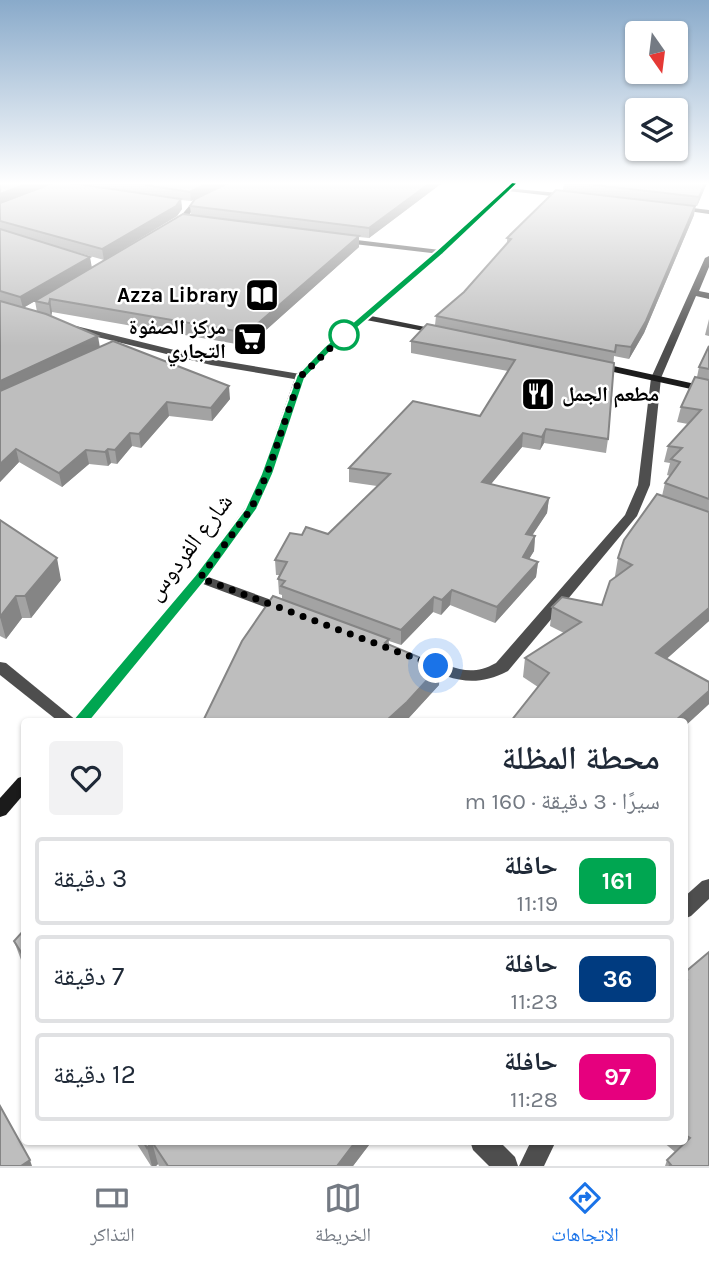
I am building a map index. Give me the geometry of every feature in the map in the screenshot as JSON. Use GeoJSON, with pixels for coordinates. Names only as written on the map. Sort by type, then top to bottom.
{"type":"FeatureCollection","features":[{"type":"Feature","properties":{"kind":"street","name":"شارع الفردوس"},"geometry":{"type":"LineString","coordinates":[[83,718],[200,578],[251,509],[267,474],[300,377],[456,237]]}},
{"type":"Feature","properties":{"kind":"street"},"geometry":{"type":"LineString","coordinates":[[331,239],[440,252]]}},
{"type":"Feature","properties":{"kind":"street"},"geometry":{"type":"LineString","coordinates":[[410,657],[462,676],[487,676],[502,667],[645,501],[644,485],[656,378],[709,258]]}},
{"type":"Feature","properties":{"kind":"street"},"geometry":{"type":"LineString","coordinates":[[693,293],[709,296]]}},
{"type":"Feature","properties":{"kind":"street"},"geometry":{"type":"LineString","coordinates":[[364,317],[457,336]]}},
{"type":"Feature","properties":{"kind":"street"},"geometry":{"type":"LineString","coordinates":[[62,325],[211,362],[300,377]]}},
{"type":"Feature","properties":{"kind":"street"},"geometry":{"type":"LineString","coordinates":[[114,348],[127,342]]}},
{"type":"Feature","properties":{"kind":"street"},"geometry":{"type":"LineString","coordinates":[[590,364],[709,390]]}},
{"type":"Feature","properties":{"kind":"street"},"geometry":{"type":"LineString","coordinates":[[200,578],[292,612]]}},
{"type":"Feature","properties":{"kind":"street"},"geometry":{"type":"LineString","coordinates":[[0,667],[65,718]]}},
{"type":"Feature","properties":{"kind":"street"},"geometry":{"type":"LineString","coordinates":[[0,810],[21,786]]}},
{"type":"Feature","properties":{"kind":"street"},"geometry":{"type":"LineString","coordinates":[[688,906],[709,887]]}},
{"type":"Feature","properties":{"kind":"street"},"geometry":{"type":"LineString","coordinates":[[486,1145],[506,1166]]}},
{"type":"Feature","properties":{"kind":"street"},"geometry":{"type":"LineString","coordinates":[[531,1166],[542,1145]]}},
{"type":"Feature","properties":{"kind":"building"},"geometry":{"type":"Polygon","coordinates":[[[0,237],[27,237],[90,257],[20,297],[0,291],[0,237]]]}},
{"type":"Feature","properties":{"kind":"building"},"geometry":{"type":"Polygon","coordinates":[[[60,237],[122,237],[102,249],[60,237]]]}},
{"type":"Feature","properties":{"kind":"building"},"geometry":{"type":"Polygon","coordinates":[[[143,237],[357,237],[247,333],[50,299],[49,304],[35,301],[143,237]]]}},
{"type":"Feature","properties":{"kind":"building"},"geometry":{"type":"Polygon","coordinates":[[[682,237],[646,321],[631,347],[616,345],[615,352],[436,316],[464,292],[511,239],[507,238],[682,237]]]}},
{"type":"Feature","properties":{"kind":"building"},"geometry":{"type":"Polygon","coordinates":[[[0,301],[46,314],[98,336],[0,381],[0,301]]]}},
{"type":"Feature","properties":{"kind":"building"},"geometry":{"type":"Polygon","coordinates":[[[427,324],[614,363],[608,439],[546,429],[542,437],[523,433],[482,482],[549,498],[526,534],[535,536],[523,557],[538,562],[497,607],[452,590],[442,600],[434,597],[401,630],[281,586],[285,581],[278,579],[287,562],[275,560],[290,533],[302,535],[306,527],[328,534],[390,474],[349,468],[413,401],[480,416],[515,360],[411,341],[427,324]]]}},
{"type":"Feature","properties":{"kind":"building"},"geometry":{"type":"Polygon","coordinates":[[[113,341],[229,386],[211,408],[167,402],[139,434],[130,433],[115,450],[86,450],[59,473],[16,449],[0,464],[0,391],[113,341]]]}},
{"type":"Feature","properties":{"kind":"building"},"geometry":{"type":"Polygon","coordinates":[[[709,346],[709,369],[699,367],[709,346]]]}},
{"type":"Feature","properties":{"kind":"building"},"geometry":{"type":"Polygon","coordinates":[[[695,377],[709,380],[709,499],[665,483],[680,462],[671,459],[682,448],[668,446],[701,410],[681,407],[695,377]]]}},
{"type":"Feature","properties":{"kind":"building"},"geometry":{"type":"Polygon","coordinates":[[[657,494],[709,512],[709,608],[656,653],[709,682],[709,691],[678,718],[513,718],[549,673],[525,658],[581,622],[552,607],[562,597],[602,605],[610,581],[632,565],[618,558],[624,540],[657,494]]]}},
{"type":"Feature","properties":{"kind":"building"},"geometry":{"type":"Polygon","coordinates":[[[0,520],[57,558],[25,596],[16,596],[0,617],[0,520]]]}},
{"type":"Feature","properties":{"kind":"building"},"geometry":{"type":"Polygon","coordinates":[[[273,596],[389,639],[385,643],[440,666],[389,718],[204,718],[242,641],[273,596]]]}},
{"type":"Feature","properties":{"kind":"building"},"geometry":{"type":"Polygon","coordinates":[[[21,933],[21,952],[14,941],[21,933]]]}},
{"type":"Feature","properties":{"kind":"building"},"geometry":{"type":"Polygon","coordinates":[[[709,952],[709,1166],[669,1166],[671,1165],[667,1160],[683,1145],[688,1145],[690,1138],[688,970],[709,952]]]}},
{"type":"Feature","properties":{"kind":"building"},"geometry":{"type":"Polygon","coordinates":[[[0,1106],[30,1160],[21,1166],[0,1166],[0,1106]]]}},
{"type":"Feature","properties":{"kind":"building"},"geometry":{"type":"Polygon","coordinates":[[[154,1145],[353,1145],[337,1166],[168,1166],[154,1145]]]}},
{"type":"Feature","properties":{"kind":"bus line","name":"161"},"geometry":{"type":"LineString","coordinates":[[83,718],[200,578],[251,509],[267,474],[300,377],[327,349],[456,237]]}},
{"type":"Feature","properties":{"kind":"place","name":"Azza Library"},"geometry":{"type":"Point","coordinates":[262,295]}},
{"type":"Feature","properties":{"kind":"place","name":"مركز الصفوة التجاري"},"geometry":{"type":"Point","coordinates":[250,339]}},
{"type":"Feature","properties":{"kind":"place","name":"مطعم الجمل"},"geometry":{"type":"Point","coordinates":[538,394]}},
{"type":"Feature","properties":{"kind":"route"},"geometry":{"type":"LineString","coordinates":[[344,335],[346,333],[300,377],[267,474],[251,509],[200,578],[436,666]]}}]}
